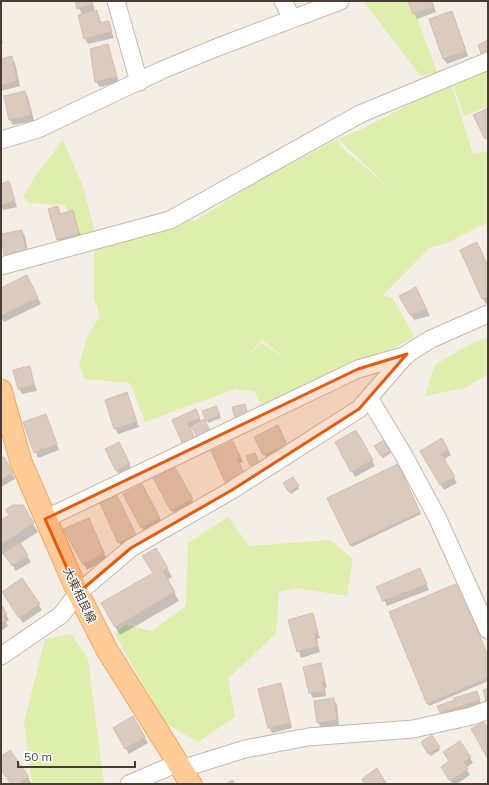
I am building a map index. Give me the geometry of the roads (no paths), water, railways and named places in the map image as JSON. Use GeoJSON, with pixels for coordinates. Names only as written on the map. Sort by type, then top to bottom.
{"type":"FeatureCollection","features":[{"type":"Feature","properties":{"kind":"main road","name":"大東相良線"},"geometry":{"type":"LineString","coordinates":[[1,390],[21,462],[78,593],[107,650],[183,772]]}},
{"type":"Feature","properties":{"kind":"street"},"geometry":{"type":"LineString","coordinates":[[116,1],[139,82]]}},
{"type":"Feature","properties":{"kind":"street"},"geometry":{"type":"LineString","coordinates":[[283,1],[292,18]]}},
{"type":"Feature","properties":{"kind":"street"},"geometry":{"type":"LineString","coordinates":[[1,140],[38,129],[218,46],[340,1]]}},
{"type":"Feature","properties":{"kind":"street"},"geometry":{"type":"LineString","coordinates":[[1,266],[170,220],[360,114],[488,61]]}},
{"type":"Feature","properties":{"kind":"street"},"geometry":{"type":"LineString","coordinates":[[45,519],[358,369],[407,354],[431,339],[488,314]]}},
{"type":"Feature","properties":{"kind":"street"},"geometry":{"type":"LineString","coordinates":[[1,656],[61,615],[78,593],[131,548],[239,486],[359,409],[407,354]]}},
{"type":"Feature","properties":{"kind":"street"},"geometry":{"type":"LineString","coordinates":[[369,398],[403,454],[437,518],[488,630]]}},
{"type":"Feature","properties":{"kind":"street"},"geometry":{"type":"LineString","coordinates":[[129,784],[183,772],[245,749],[308,737],[413,729],[472,716],[488,710]]}}]}
